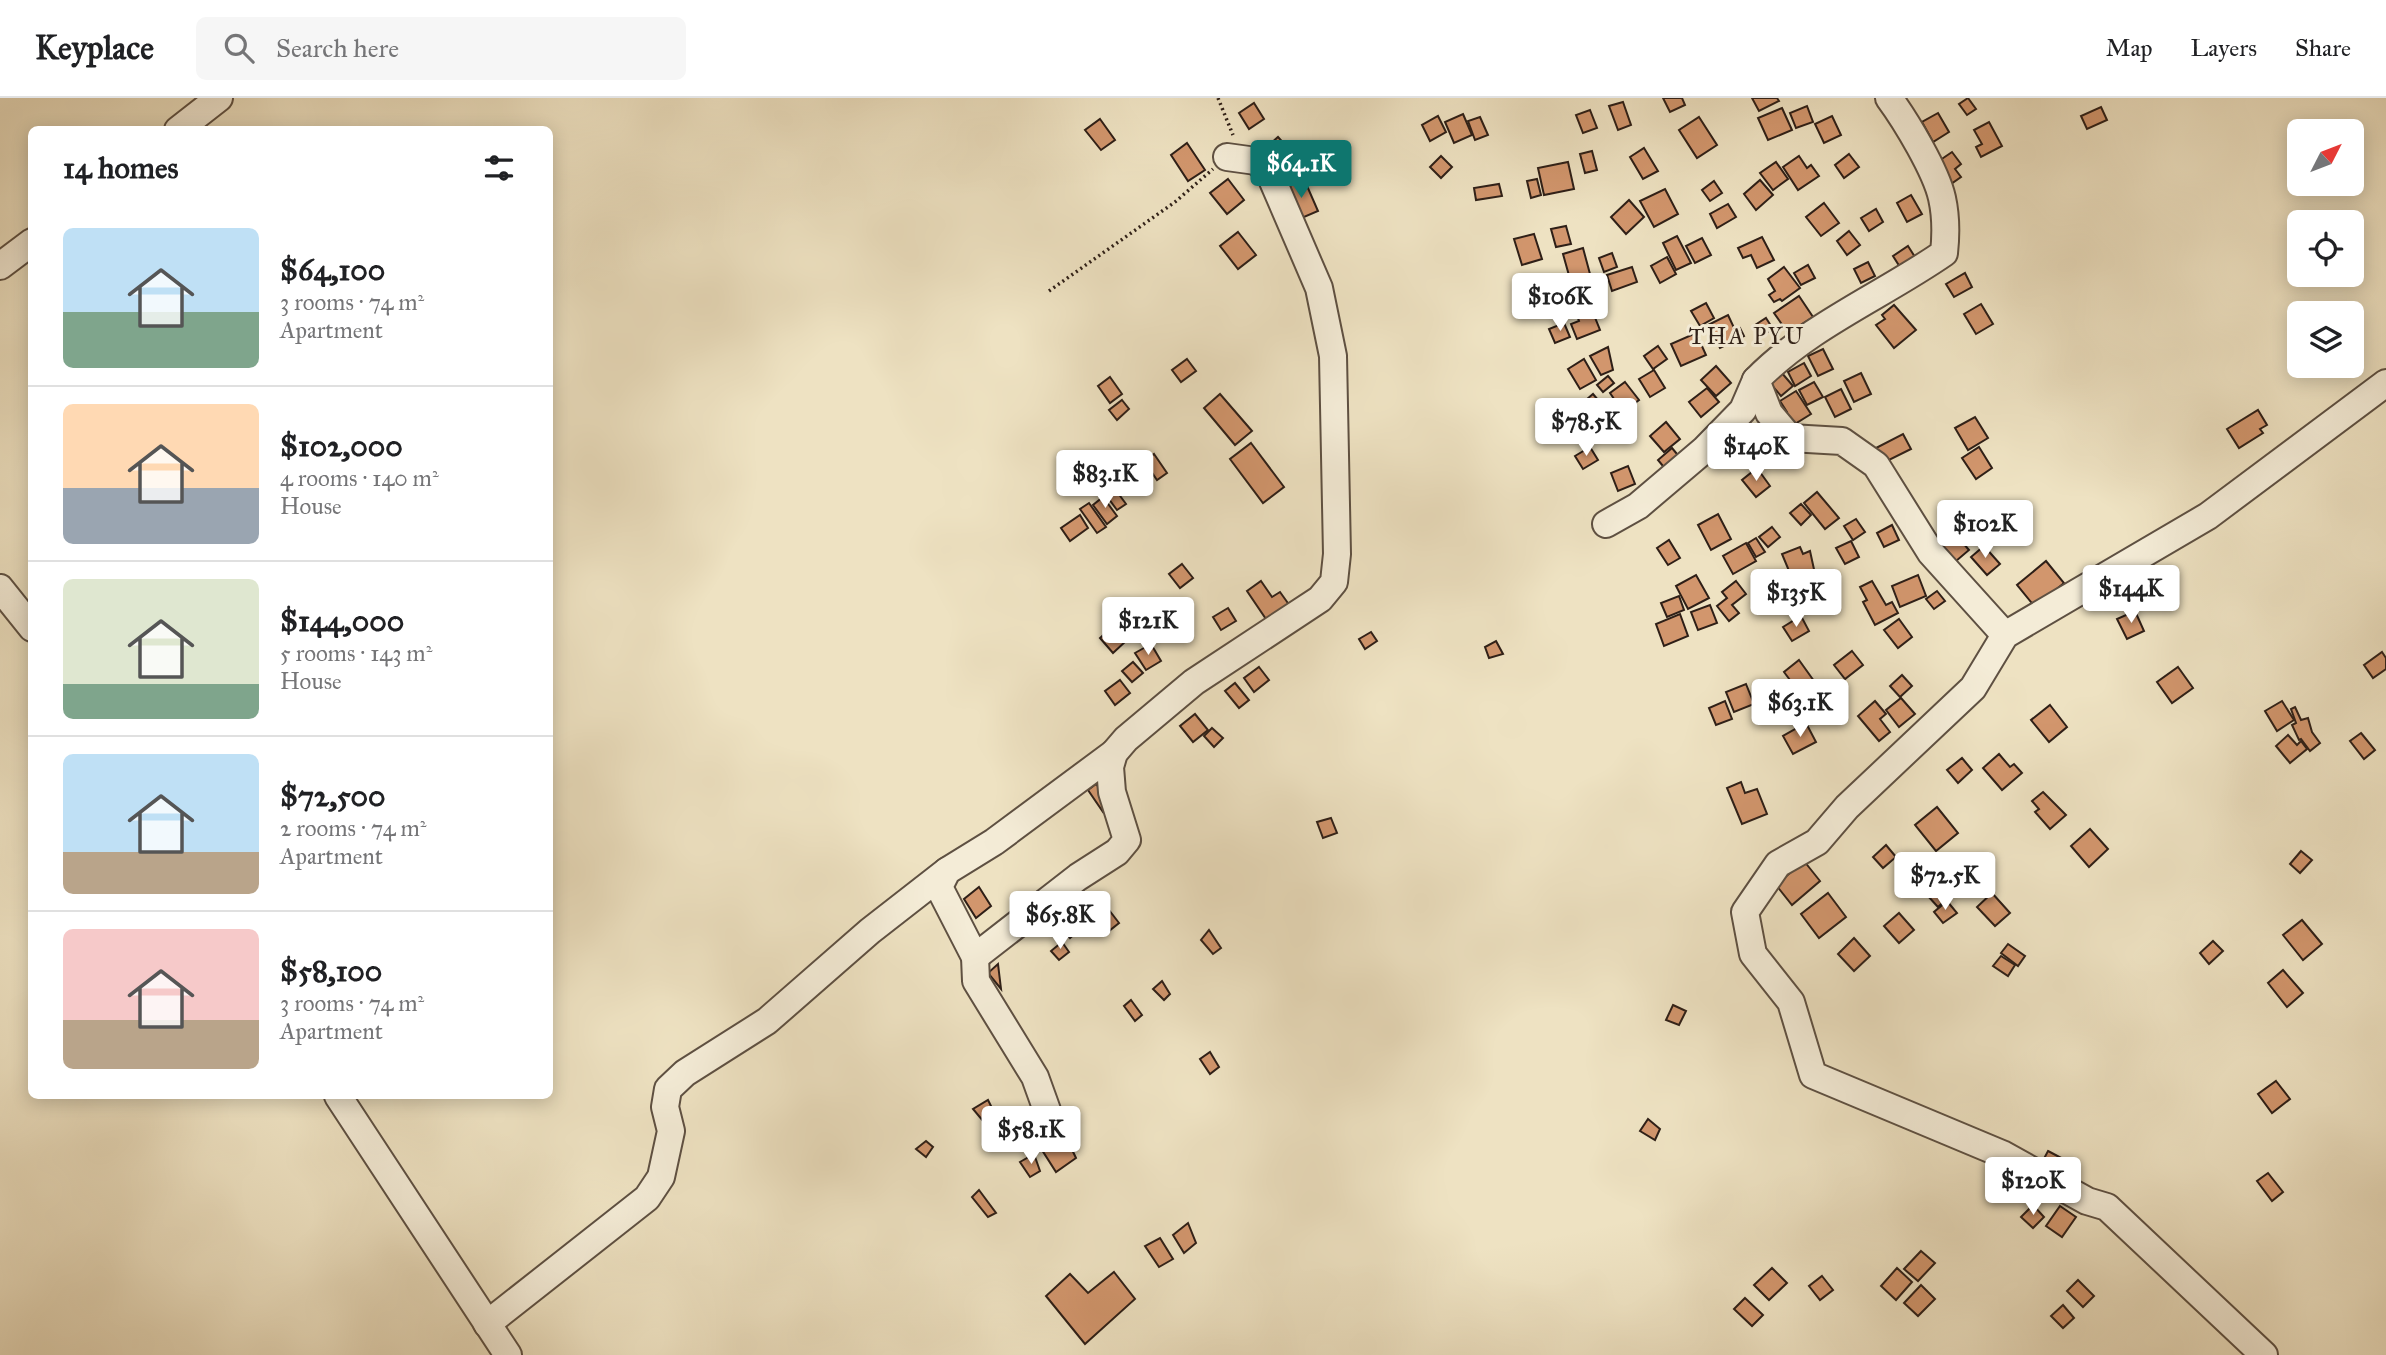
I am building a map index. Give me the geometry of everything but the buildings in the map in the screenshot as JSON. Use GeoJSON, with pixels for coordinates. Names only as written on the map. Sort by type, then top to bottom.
{"type":"FeatureCollection","features":[{"type":"Feature","properties":{"kind":"street"},"geometry":{"type":"LineString","coordinates":[[183,126],[219,98]]}},
{"type":"Feature","properties":{"kind":"street"},"geometry":{"type":"LineString","coordinates":[[1606,524],[1638,506],[1704,450],[1743,410],[1756,380],[1778,357],[1819,327],[1899,284],[1944,253],[1946,229],[1942,197],[1905,119],[1889,98]]}},
{"type":"Feature","properties":{"kind":"street"},"geometry":{"type":"LineString","coordinates":[[487,1324],[647,1198],[661,1177],[671,1132],[665,1107],[668,1089],[685,1073],[767,1021],[860,938],[947,871],[994,842],[1114,753],[1126,739],[1194,682],[1320,599],[1334,582],[1337,508],[1333,356],[1319,288],[1269,172],[1256,161],[1227,157]]}},
{"type":"Feature","properties":{"kind":"street"},"geometry":{"type":"LineString","coordinates":[[0,266],[28,245]]}},
{"type":"Feature","properties":{"kind":"street"},"geometry":{"type":"LineString","coordinates":[[1756,380],[1769,412],[1790,438],[1842,442],[1876,465],[1931,553],[2005,635]]}},
{"type":"Feature","properties":{"kind":"street"},"geometry":{"type":"LineString","coordinates":[[2264,1355],[2108,1207],[2087,1200],[2002,1154],[1813,1075],[1791,1002],[1753,954],[1745,912],[1778,864],[1817,842],[1847,807],[1973,688],[2005,635],[2208,516],[2386,383]]}},
{"type":"Feature","properties":{"kind":"street"},"geometry":{"type":"LineString","coordinates":[[0,588],[28,623]]}},
{"type":"Feature","properties":{"kind":"street"},"geometry":{"type":"LineString","coordinates":[[975,957],[1078,877],[1117,852],[1127,840],[1112,792],[1110,767],[1114,753]]}},
{"type":"Feature","properties":{"kind":"street"},"geometry":{"type":"LineString","coordinates":[[947,871],[939,887],[975,957],[976,981],[1035,1077],[1053,1128]]}},
{"type":"Feature","properties":{"kind":"street"},"geometry":{"type":"LineString","coordinates":[[340,1099],[508,1355]]}},
{"type":"Feature","properties":{"kind":"path"},"geometry":{"type":"LineString","coordinates":[[1049,292],[1175,202],[1227,157],[1234,140],[1218,98]]}},
{"type":"Feature","properties":{"kind":"district","name":"THA PYU"},"geometry":{"type":"Point","coordinates":[1747,336]}}]}
